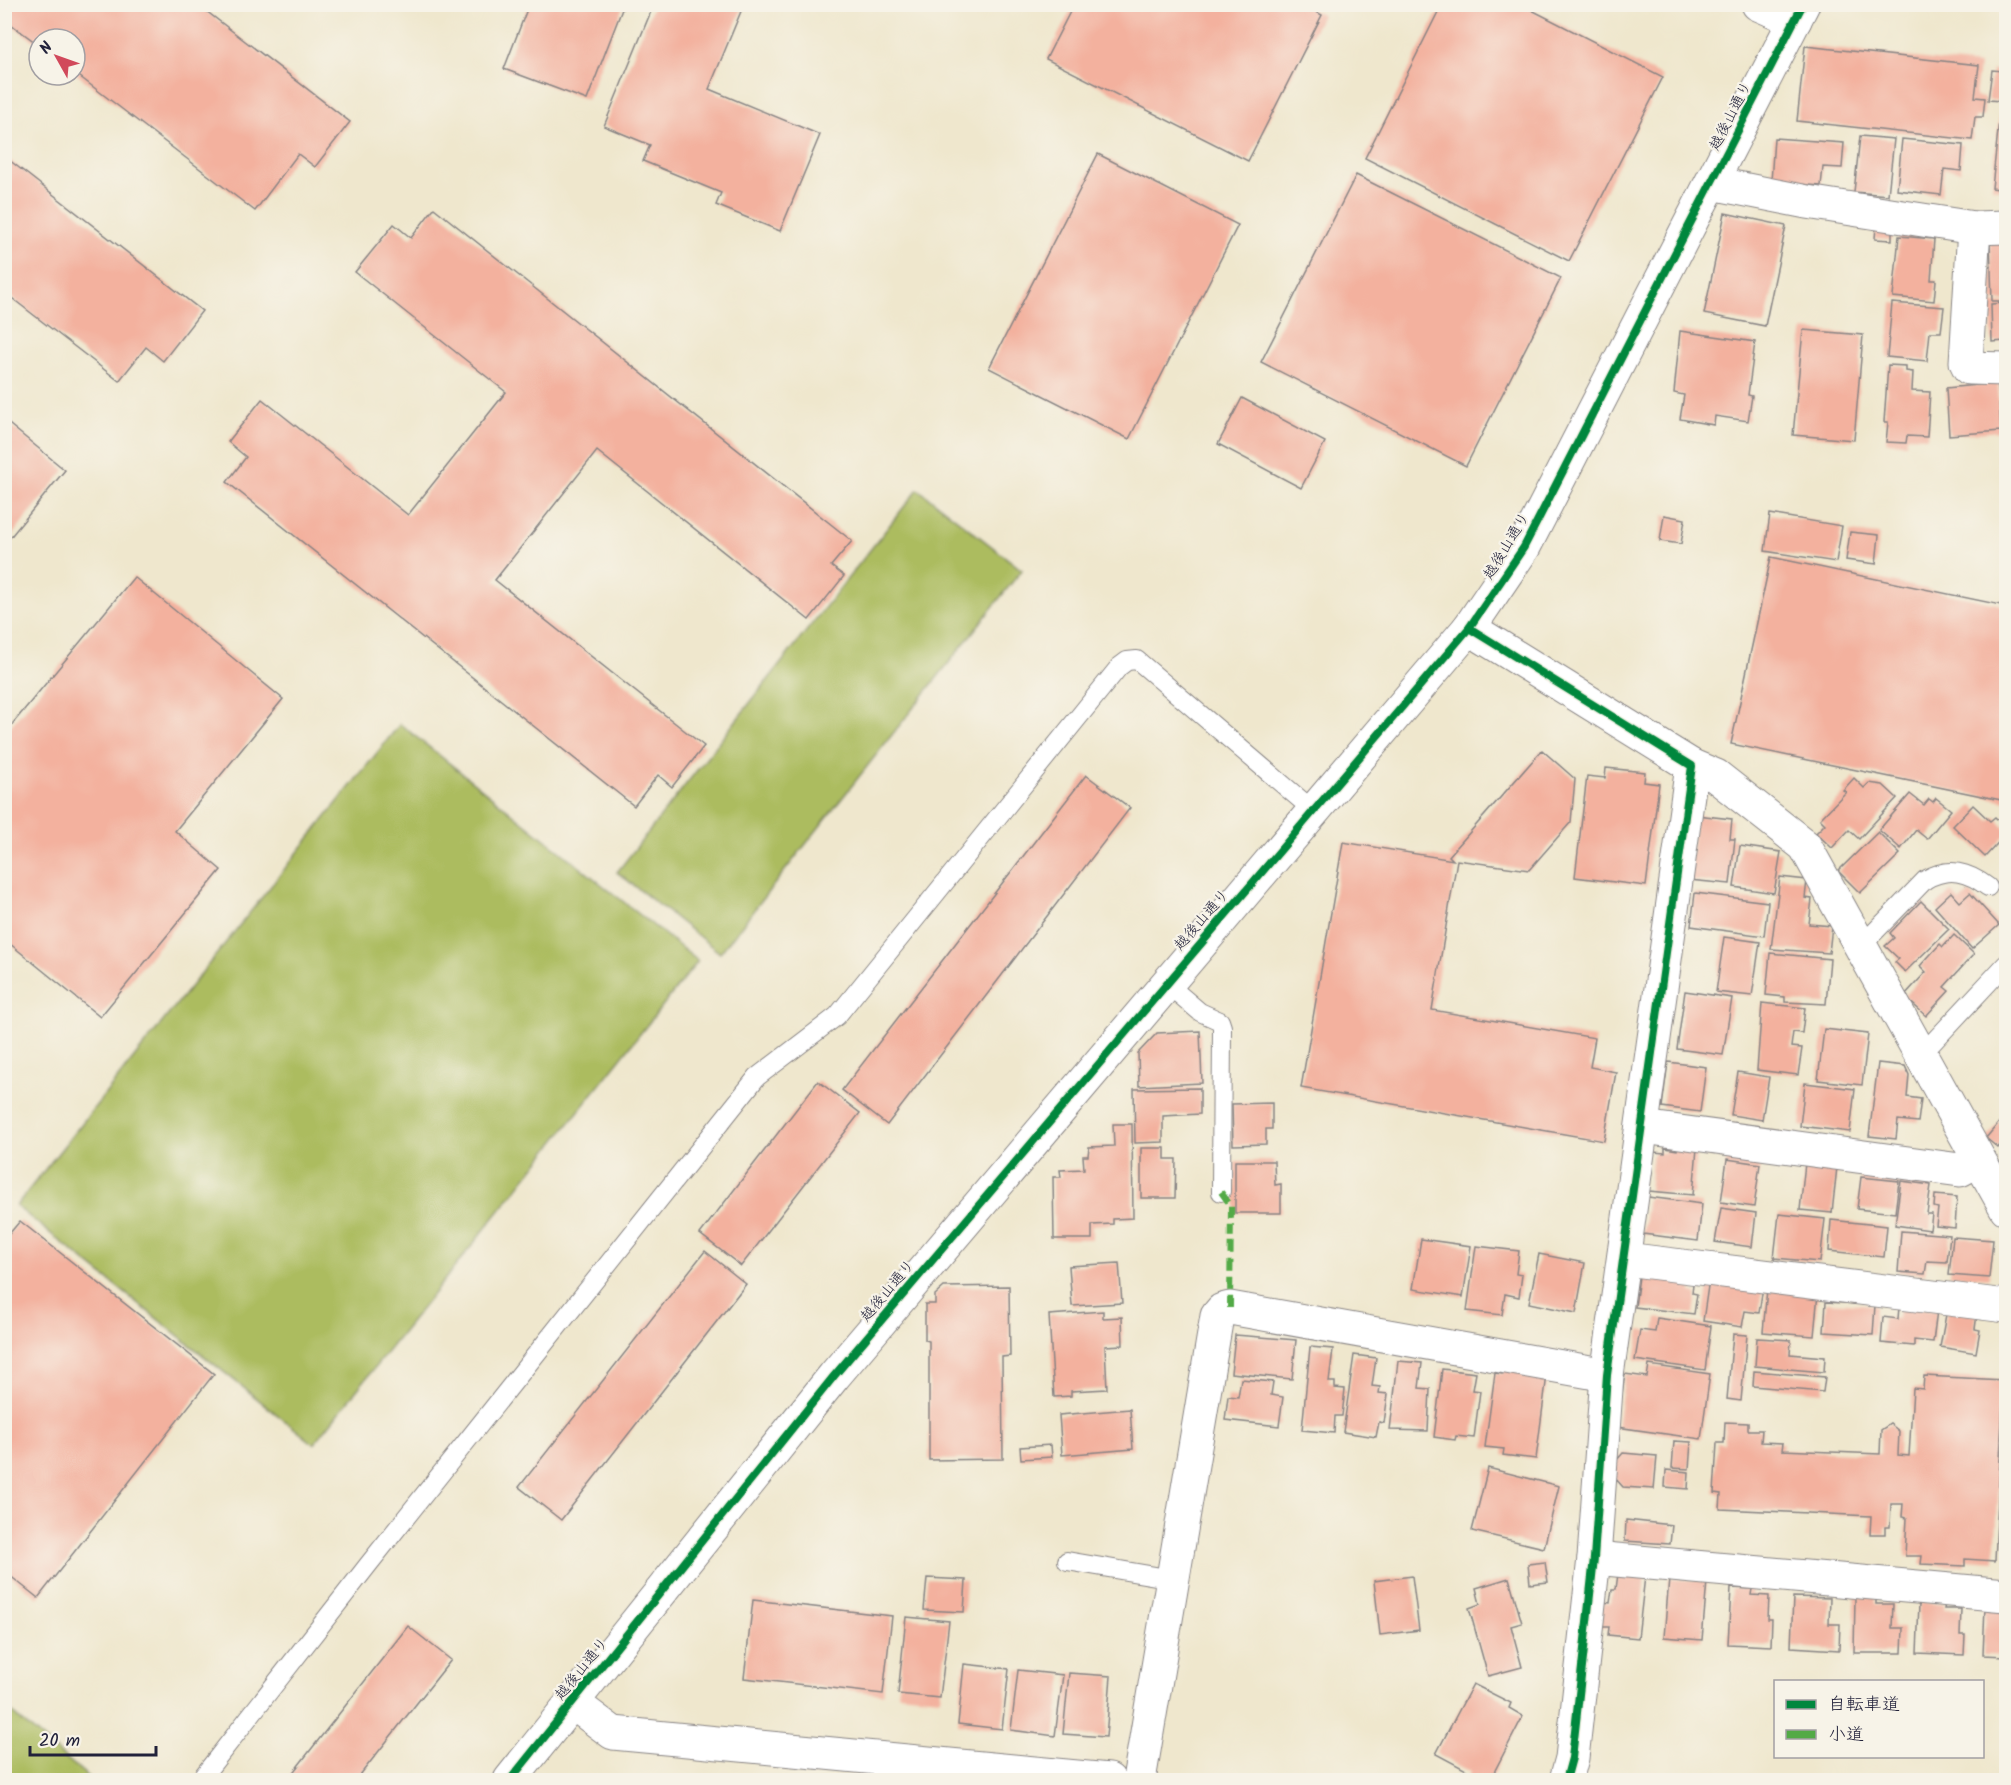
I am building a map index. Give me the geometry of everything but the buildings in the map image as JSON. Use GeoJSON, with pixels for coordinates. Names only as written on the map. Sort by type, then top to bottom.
{"type":"FeatureCollection","features":[{"type":"Feature","properties":{"kind":"street"},"geometry":{"type":"LineString","coordinates":[[1758,4],[1799,12]]}},
{"type":"Feature","properties":{"kind":"street","name":"越後山通り"},"geometry":{"type":"LineString","coordinates":[[510,1780],[834,1376],[1469,628],[1524,547],[1799,12]]}},
{"type":"Feature","properties":{"kind":"street"},"geometry":{"type":"LineString","coordinates":[[1712,183],[1807,202],[1974,228],[2007,227]]}},
{"type":"Feature","properties":{"kind":"street"},"geometry":{"type":"LineString","coordinates":[[1974,228],[1966,362],[1969,368],[2007,369]]}},
{"type":"Feature","properties":{"kind":"street"},"geometry":{"type":"LineString","coordinates":[[1469,628],[1692,766],[1716,777],[1805,846],[1979,1160],[2004,1199]]}},
{"type":"Feature","properties":{"kind":"street"},"geometry":{"type":"LineString","coordinates":[[1566,1780],[1572,1758],[1594,1557],[1607,1375],[1692,766]]}},
{"type":"Feature","properties":{"kind":"street"},"geometry":{"type":"LineString","coordinates":[[1643,1127],[1960,1170],[1979,1160]]}},
{"type":"Feature","properties":{"kind":"street"},"geometry":{"type":"LineString","coordinates":[[1625,1259],[2007,1306]]}},
{"type":"Feature","properties":{"kind":"street"},"geometry":{"type":"LineString","coordinates":[[1139,1780],[1216,1316],[1222,1310],[1230,1308],[1607,1375]]}},
{"type":"Feature","properties":{"kind":"street"},"geometry":{"type":"LineString","coordinates":[[1594,1557],[2007,1595]]}},
{"type":"Feature","properties":{"kind":"street"},"geometry":{"type":"LineString","coordinates":[[573,1703],[613,1733],[1008,1775],[1109,1780]]}},
{"type":"Feature","properties":{"kind":"lane"},"geometry":{"type":"LineString","coordinates":[[200,1780],[756,1077],[837,1016],[1119,667],[1127,661],[1137,660],[1315,812]]}},
{"type":"Feature","properties":{"kind":"lane"},"geometry":{"type":"LineString","coordinates":[[1862,946],[1925,880],[1936,874],[1961,872],[1972,875],[1988,887]]}},
{"type":"Feature","properties":{"kind":"lane"},"geometry":{"type":"LineString","coordinates":[[1921,1055],[2007,964]]}},
{"type":"Feature","properties":{"kind":"lane"},"geometry":{"type":"LineString","coordinates":[[1166,983],[1200,1012],[1220,1021],[1222,1027],[1221,1192]]}},
{"type":"Feature","properties":{"kind":"lane"},"geometry":{"type":"LineString","coordinates":[[1067,1561],[1173,1579]]}},
{"type":"Feature","properties":{"kind":"green space"},"geometry":{"type":"Polygon","coordinates":[[[918,489],[1022,570],[720,953],[617,872],[918,489]]]}},
{"type":"Feature","properties":{"kind":"green space"},"geometry":{"type":"Polygon","coordinates":[[[400,724],[698,961],[314,1444],[16,1206],[400,724]]]}},
{"type":"Feature","properties":{"kind":"green space"},"geometry":{"type":"Polygon","coordinates":[[[5,1707],[92,1780],[5,1780],[5,1707]]]}},
{"type":"Feature","properties":{"kind":"marked path"},"geometry":{"type":"LineString","coordinates":[[1221,1192],[1231,1206],[1230,1308]]}},
{"type":"Feature","properties":{"kind":"cycle path"},"geometry":{"type":"LineString","coordinates":[[510,1780],[834,1376],[1469,628],[1524,547],[1803,4]]}},
{"type":"Feature","properties":{"kind":"cycle path"},"geometry":{"type":"LineString","coordinates":[[1469,628],[1692,766],[1607,1375],[1594,1558],[1572,1758],[1566,1780]]}}]}
